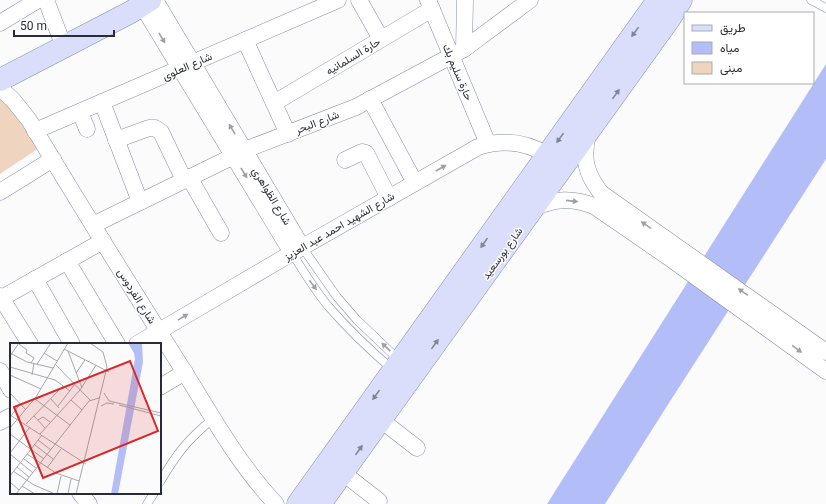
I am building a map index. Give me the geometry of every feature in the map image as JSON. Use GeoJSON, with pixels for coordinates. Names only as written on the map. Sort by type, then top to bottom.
{"type":"FeatureCollection","features":[{"type":"Feature","properties":{"kind":"main road"},"geometry":{"type":"LineString","coordinates":[[0,80],[149,2]]}},
{"type":"Feature","properties":{"kind":"main road","name":"شارع بورسعيد"},"geometry":{"type":"LineString","coordinates":[[298,504],[534,208],[588,132],[664,4]]}},
{"type":"Feature","properties":{"kind":"main road","name":"شارع بورسعيد"},"geometry":{"type":"LineString","coordinates":[[320,504],[381,420],[404,372],[547,155],[664,4]]}},
{"type":"Feature","properties":{"kind":"street"},"geometry":{"type":"LineString","coordinates":[[0,23],[38,0]]}},
{"type":"Feature","properties":{"kind":"street"},"geometry":{"type":"LineString","coordinates":[[46,0],[64,47]]}},
{"type":"Feature","properties":{"kind":"street","name":"شارع العلوى"},"geometry":{"type":"LineString","coordinates":[[35,131],[338,0]]}},
{"type":"Feature","properties":{"kind":"street"},"geometry":{"type":"LineString","coordinates":[[359,0],[381,39]]}},
{"type":"Feature","properties":{"kind":"street"},"geometry":{"type":"LineString","coordinates":[[458,53],[465,0]]}},
{"type":"Feature","properties":{"kind":"street","name":"شارع البحر"},"geometry":{"type":"LineString","coordinates":[[93,225],[239,153],[339,114],[370,100],[458,53],[530,0]]}},
{"type":"Feature","properties":{"kind":"street","name":"شارع الظواهري"},"geometry":{"type":"LineString","coordinates":[[149,2],[297,250]]}},
{"type":"Feature","properties":{"kind":"street","name":"حارة السلمانيه"},"geometry":{"type":"LineString","coordinates":[[274,103],[381,39],[430,4]]}},
{"type":"Feature","properties":{"kind":"street","name":"حارة سليم بك"},"geometry":{"type":"LineString","coordinates":[[430,4],[458,53],[488,144]]}},
{"type":"Feature","properties":{"kind":"street"},"geometry":{"type":"LineString","coordinates":[[245,40],[288,134]]}},
{"type":"Feature","properties":{"kind":"street","name":"شارع الفردوس"},"geometry":{"type":"LineString","coordinates":[[0,88],[21,110],[35,131],[159,332],[247,470],[276,504]]}},
{"type":"Feature","properties":{"kind":"street"},"geometry":{"type":"LineString","coordinates":[[370,100],[415,183]]}},
{"type":"Feature","properties":{"kind":"street"},"geometry":{"type":"LineString","coordinates":[[102,102],[140,202]]}},
{"type":"Feature","properties":{"kind":"street"},"geometry":{"type":"LineString","coordinates":[[80,112],[87,129]]}},
{"type":"Feature","properties":{"kind":"street"},"geometry":{"type":"LineString","coordinates":[[116,140],[149,128],[157,128],[161,132],[187,179],[221,233]]}},
{"type":"Feature","properties":{"kind":"street"},"geometry":{"type":"LineString","coordinates":[[588,132],[585,145],[585,158],[593,183],[601,193],[675,253],[771,321],[826,352]]}},
{"type":"Feature","properties":{"kind":"street","name":"شارع الشهيد احمد عبد العزيز"},"geometry":{"type":"LineString","coordinates":[[139,343],[297,250],[478,147],[506,142],[523,144],[540,150],[547,155]]}},
{"type":"Feature","properties":{"kind":"street"},"geometry":{"type":"LineString","coordinates":[[345,160],[362,152],[366,153],[389,198]]}},
{"type":"Feature","properties":{"kind":"street"},"geometry":{"type":"LineString","coordinates":[[0,192],[53,159]]}},
{"type":"Feature","properties":{"kind":"street"},"geometry":{"type":"LineString","coordinates":[[534,208],[558,200],[582,202],[594,206],[675,253]]}},
{"type":"Feature","properties":{"kind":"street"},"geometry":{"type":"LineString","coordinates":[[29,343],[0,298],[103,241]]}},
{"type":"Feature","properties":{"kind":"street"},"geometry":{"type":"LineString","coordinates":[[67,261],[116,343]]}},
{"type":"Feature","properties":{"kind":"street"},"geometry":{"type":"LineString","coordinates":[[35,279],[71,343]]}},
{"type":"Feature","properties":{"kind":"street"},"geometry":{"type":"LineString","coordinates":[[771,321],[826,371]]}},
{"type":"Feature","properties":{"kind":"street"},"geometry":{"type":"LineString","coordinates":[[0,371],[10,388]]}},
{"type":"Feature","properties":{"kind":"street"},"geometry":{"type":"LineString","coordinates":[[161,386],[185,372]]}},
{"type":"Feature","properties":{"kind":"street"},"geometry":{"type":"LineString","coordinates":[[0,422],[10,417]]}},
{"type":"Feature","properties":{"kind":"street"},"geometry":{"type":"LineString","coordinates":[[381,420],[417,448]]}},
{"type":"Feature","properties":{"kind":"street"},"geometry":{"type":"LineString","coordinates":[[343,473],[379,501]]}},
{"type":"Feature","properties":{"kind":"street"},"geometry":{"type":"LineString","coordinates":[[81,494],[89,504]]}},
{"type":"Feature","properties":{"kind":"lane"},"geometry":{"type":"LineString","coordinates":[[811,0],[826,8]]}},
{"type":"Feature","properties":{"kind":"lane","name":"شارع الظواهري"},"geometry":{"type":"LineString","coordinates":[[297,250],[404,372]]}},
{"type":"Feature","properties":{"kind":"lane","name":"شارع الظواهري"},"geometry":{"type":"LineString","coordinates":[[297,250],[308,279],[327,305],[348,328],[404,372]]}},
{"type":"Feature","properties":{"kind":"lane"},"geometry":{"type":"LineString","coordinates":[[161,480],[172,461],[186,442],[214,418]]}},
{"type":"Feature","properties":{"kind":"lane"},"geometry":{"type":"LineString","coordinates":[[147,504],[153,494]]}},
{"type":"Feature","properties":{"kind":"water"},"geometry":{"type":"Polygon","coordinates":[[[826,64],[826,159],[605,504],[547,504],[814,84],[826,64]]]}},
{"type":"Feature","properties":{"kind":"building"},"geometry":{"type":"Polygon","coordinates":[[[0,97],[2,97],[39,148],[0,174],[0,97]]]}}]}
